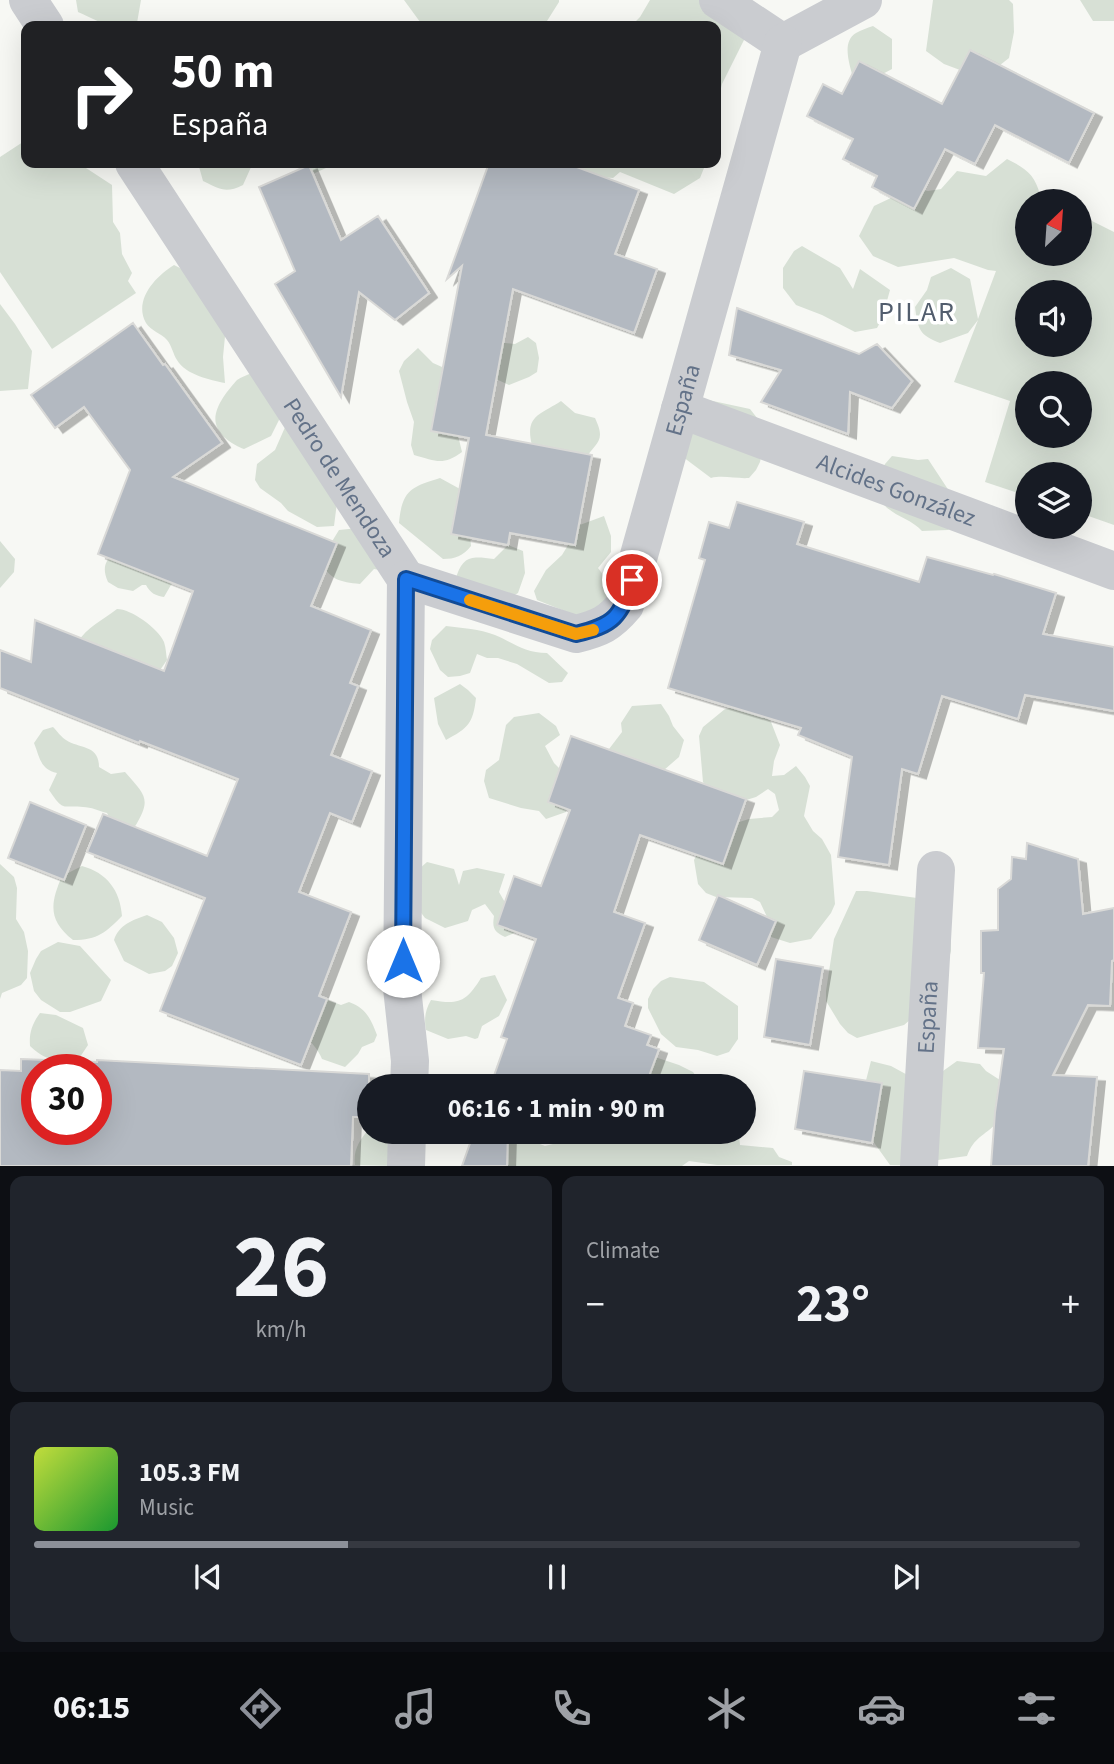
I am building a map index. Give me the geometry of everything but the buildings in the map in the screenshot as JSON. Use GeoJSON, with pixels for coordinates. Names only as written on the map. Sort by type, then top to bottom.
{"type":"FeatureCollection","features":[{"type":"Feature","properties":{"kind":"street"},"geometry":{"type":"LineString","coordinates":[[28,0],[42,21]]}},
{"type":"Feature","properties":{"kind":"street"},"geometry":{"type":"LineString","coordinates":[[718,0],[783,43],[863,0]]}},
{"type":"Feature","properties":{"kind":"street","name":"España"},"geometry":{"type":"LineString","coordinates":[[406,579],[576,634],[596,629],[612,620],[625,605],[783,43]]}},
{"type":"Feature","properties":{"kind":"street","name":"Pedro de Mendoza"},"geometry":{"type":"LineString","coordinates":[[137,168],[406,579],[402,988],[410,1074]]}},
{"type":"Feature","properties":{"kind":"street","name":"Alcides González"},"geometry":{"type":"LineString","coordinates":[[680,409],[1114,571]]}},
{"type":"Feature","properties":{"kind":"street","name":"España"},"geometry":{"type":"LineString","coordinates":[[919,1166],[936,870]]}},
{"type":"Feature","properties":{"kind":"street"},"geometry":{"type":"LineString","coordinates":[[406,1166],[407,1144]]}},
{"type":"Feature","properties":{"kind":"shaded area"},"geometry":{"type":"Polygon","coordinates":[[[76,0],[141,0],[137,21],[98,21],[78,12],[76,0]]]}},
{"type":"Feature","properties":{"kind":"shaded area"},"geometry":{"type":"Polygon","coordinates":[[[404,0],[559,0],[547,21],[419,21],[404,0]]]}},
{"type":"Feature","properties":{"kind":"shaded area"},"geometry":{"type":"Polygon","coordinates":[[[650,0],[721,0],[742,22],[744,40],[721,88],[721,21],[636,21],[650,0]]]}},
{"type":"Feature","properties":{"kind":"shaded area"},"geometry":{"type":"Polygon","coordinates":[[[933,0],[1009,0],[1013,4],[1014,32],[1009,58],[995,69],[960,70],[944,64],[926,51],[933,0]]]}},
{"type":"Feature","properties":{"kind":"shaded area"},"geometry":{"type":"Polygon","coordinates":[[[1080,0],[1114,0],[1114,21],[1093,21],[1080,0]]]}},
{"type":"Feature","properties":{"kind":"shaded area"},"geometry":{"type":"Polygon","coordinates":[[[873,26],[892,39],[892,69],[877,77],[853,78],[848,54],[849,42],[856,33],[873,26]]]}},
{"type":"Feature","properties":{"kind":"shaded area"},"geometry":{"type":"Polygon","coordinates":[[[21,143],[21,168],[86,168],[112,185],[113,222],[120,233],[122,254],[132,273],[128,281],[136,293],[52,349],[0,272],[0,157],[21,143]]]}},
{"type":"Feature","properties":{"kind":"shaded area"},"geometry":{"type":"Polygon","coordinates":[[[1007,159],[1028,172],[1035,182],[1038,189],[1015,189],[1015,266],[1092,266],[1092,221],[1114,232],[1114,525],[1092,517],[1092,462],[1015,462],[1015,492],[985,482],[1010,401],[954,382],[978,320],[968,333],[940,343],[921,330],[915,307],[927,290],[931,277],[951,268],[970,279],[978,319],[996,271],[954,258],[898,267],[873,256],[859,236],[874,206],[893,197],[905,187],[928,191],[941,189],[957,171],[986,176],[1007,159]]]}},
{"type":"Feature","properties":{"kind":"shaded area"},"geometry":{"type":"Polygon","coordinates":[[[199,168],[251,168],[243,185],[237,188],[227,190],[203,181],[199,168]]]}},
{"type":"Feature","properties":{"kind":"shaded area"},"geometry":{"type":"Polygon","coordinates":[[[298,168],[326,168],[315,173],[298,168]]]}},
{"type":"Feature","properties":{"kind":"shaded area"},"geometry":{"type":"Polygon","coordinates":[[[544,168],[704,168],[700,178],[674,194],[620,172],[613,178],[550,173],[544,168]]]}},
{"type":"Feature","properties":{"kind":"shaded area"},"geometry":{"type":"Polygon","coordinates":[[[802,246],[840,268],[853,289],[860,269],[890,290],[877,328],[855,332],[796,305],[783,288],[783,268],[794,251],[802,246]]]}},
{"type":"Feature","properties":{"kind":"shaded area"},"geometry":{"type":"Polygon","coordinates":[[[174,265],[208,282],[226,326],[223,357],[225,383],[186,370],[177,360],[167,340],[146,323],[142,306],[144,297],[160,275],[174,265]]]}},
{"type":"Feature","properties":{"kind":"shaded area"},"geometry":{"type":"Polygon","coordinates":[[[0,304],[32,351],[28,389],[0,391],[0,304]]]}},
{"type":"Feature","properties":{"kind":"shaded area"},"geometry":{"type":"Polygon","coordinates":[[[528,337],[536,343],[539,358],[537,372],[509,385],[479,368],[486,341],[515,344],[528,337]]]}},
{"type":"Feature","properties":{"kind":"shaded area"},"geometry":{"type":"Polygon","coordinates":[[[418,348],[433,363],[451,371],[455,423],[462,452],[444,461],[414,455],[411,445],[414,422],[399,371],[404,361],[418,348]]]}},
{"type":"Feature","properties":{"kind":"shaded area"},"geometry":{"type":"Polygon","coordinates":[[[252,373],[280,418],[271,436],[244,449],[223,436],[215,418],[229,389],[237,380],[252,373]]]}},
{"type":"Feature","properties":{"kind":"shaded area"},"geometry":{"type":"Polygon","coordinates":[[[699,398],[750,409],[765,428],[760,462],[749,478],[711,478],[663,442],[699,398]]]}},
{"type":"Feature","properties":{"kind":"shaded area"},"geometry":{"type":"Polygon","coordinates":[[[561,401],[575,413],[595,418],[600,438],[584,461],[532,445],[530,427],[533,421],[561,401]]]}},
{"type":"Feature","properties":{"kind":"shaded area"},"geometry":{"type":"Polygon","coordinates":[[[286,425],[340,479],[334,526],[317,527],[288,511],[260,488],[255,480],[257,464],[275,450],[286,425]]]}},
{"type":"Feature","properties":{"kind":"shaded area"},"geometry":{"type":"Polygon","coordinates":[[[892,456],[928,459],[955,500],[960,520],[948,530],[922,531],[888,509],[880,499],[876,481],[892,456]]]}},
{"type":"Feature","properties":{"kind":"shaded area"},"geometry":{"type":"Polygon","coordinates":[[[440,478],[460,489],[468,512],[471,546],[455,558],[443,559],[399,523],[403,503],[410,492],[415,487],[440,478]]]}},
{"type":"Feature","properties":{"kind":"shaded area"},"geometry":{"type":"Polygon","coordinates":[[[604,516],[611,536],[611,552],[598,568],[604,576],[613,581],[617,598],[587,620],[537,600],[534,591],[546,570],[562,555],[577,526],[604,516]]]}},
{"type":"Feature","properties":{"kind":"shaded area"},"geometry":{"type":"Polygon","coordinates":[[[359,528],[385,571],[374,569],[360,584],[336,579],[320,561],[339,530],[359,528]]]}},
{"type":"Feature","properties":{"kind":"shaded area"},"geometry":{"type":"Polygon","coordinates":[[[0,541],[15,559],[14,572],[0,588],[0,541]]]}},
{"type":"Feature","properties":{"kind":"shaded area"},"geometry":{"type":"Polygon","coordinates":[[[508,545],[523,551],[525,573],[518,593],[500,604],[456,578],[465,561],[480,557],[494,559],[508,545]]]}},
{"type":"Feature","properties":{"kind":"shaded area"},"geometry":{"type":"Polygon","coordinates":[[[118,549],[179,571],[164,597],[154,594],[146,585],[133,591],[118,588],[108,582],[106,564],[118,549]]]}},
{"type":"Feature","properties":{"kind":"shaded area"},"geometry":{"type":"Polygon","coordinates":[[[117,609],[144,620],[164,642],[167,660],[156,676],[78,642],[90,628],[117,609]]]}},
{"type":"Feature","properties":{"kind":"shaded area"},"geometry":{"type":"Polygon","coordinates":[[[446,626],[483,631],[526,649],[547,653],[568,673],[562,682],[549,683],[517,664],[477,654],[470,673],[448,677],[440,670],[430,649],[432,640],[446,626]]]}},
{"type":"Feature","properties":{"kind":"shaded area"},"geometry":{"type":"Polygon","coordinates":[[[460,684],[476,698],[473,714],[460,732],[446,740],[438,724],[434,698],[460,684]]]}},
{"type":"Feature","properties":{"kind":"shaded area"},"geometry":{"type":"Polygon","coordinates":[[[755,703],[771,722],[780,745],[772,776],[784,775],[796,766],[805,777],[810,786],[804,816],[831,855],[835,904],[811,939],[790,943],[771,937],[766,929],[768,919],[760,902],[752,898],[716,897],[706,893],[698,884],[694,860],[705,839],[726,826],[749,819],[772,817],[779,810],[775,794],[768,789],[743,801],[709,790],[703,782],[699,736],[703,727],[725,709],[755,703]]]}},
{"type":"Feature","properties":{"kind":"shaded area"},"geometry":{"type":"Polygon","coordinates":[[[661,704],[684,740],[679,757],[656,777],[617,768],[609,749],[622,732],[621,723],[632,706],[661,704]]]}},
{"type":"Feature","properties":{"kind":"shaded area"},"geometry":{"type":"Polygon","coordinates":[[[539,713],[556,726],[560,735],[545,746],[554,763],[562,771],[566,812],[546,819],[539,811],[489,798],[484,781],[486,770],[499,760],[506,725],[514,717],[539,713]]]}},
{"type":"Feature","properties":{"kind":"shaded area"},"geometry":{"type":"Polygon","coordinates":[[[53,727],[66,740],[96,754],[99,767],[111,774],[125,772],[138,787],[145,804],[134,828],[113,824],[107,813],[89,808],[63,806],[58,802],[49,790],[57,773],[44,766],[34,743],[43,730],[53,727]]]}},
{"type":"Feature","properties":{"kind":"shaded area"},"geometry":{"type":"Polygon","coordinates":[[[427,862],[454,869],[459,885],[463,871],[477,868],[505,874],[499,892],[519,931],[505,937],[498,933],[494,927],[494,916],[485,904],[472,910],[468,921],[445,928],[425,918],[419,910],[419,869],[427,862]]]}},
{"type":"Feature","properties":{"kind":"shaded area"},"geometry":{"type":"Polygon","coordinates":[[[0,864],[14,877],[17,888],[16,919],[24,932],[28,951],[27,978],[21,985],[2,993],[0,999],[0,864]]]}},
{"type":"Feature","properties":{"kind":"shaded area"},"geometry":{"type":"Polygon","coordinates":[[[82,866],[99,873],[111,884],[122,916],[101,934],[73,940],[55,918],[54,903],[62,876],[82,866]]]}},
{"type":"Feature","properties":{"kind":"shaded area"},"geometry":{"type":"Polygon","coordinates":[[[856,891],[917,898],[951,937],[951,951],[939,995],[904,1025],[857,1038],[840,1024],[826,1001],[834,939],[856,891]]]}},
{"type":"Feature","properties":{"kind":"shaded area"},"geometry":{"type":"Polygon","coordinates":[[[147,915],[162,922],[174,938],[178,953],[172,966],[165,971],[149,974],[124,961],[114,940],[123,927],[147,915]]]}},
{"type":"Feature","properties":{"kind":"shaded area"},"geometry":{"type":"Polygon","coordinates":[[[58,942],[80,946],[111,980],[101,1001],[70,1012],[60,1012],[41,1000],[34,991],[30,973],[36,959],[41,951],[58,942]]]}},
{"type":"Feature","properties":{"kind":"shaded area"},"geometry":{"type":"Polygon","coordinates":[[[495,975],[507,1000],[499,1016],[482,1026],[478,1038],[466,1036],[448,1039],[426,1030],[427,1008],[431,1000],[461,1000],[481,978],[495,975]]]}},
{"type":"Feature","properties":{"kind":"shaded area"},"geometry":{"type":"Polygon","coordinates":[[[670,977],[704,982],[738,1006],[738,1039],[729,1052],[717,1056],[676,1047],[661,1034],[648,1008],[648,999],[661,981],[670,977]]]}},
{"type":"Feature","properties":{"kind":"shaded area"},"geometry":{"type":"Polygon","coordinates":[[[325,999],[341,1005],[349,1002],[360,1007],[370,1019],[377,1035],[374,1042],[362,1047],[345,1067],[322,1059],[304,1032],[325,999]]]}},
{"type":"Feature","properties":{"kind":"shaded area"},"geometry":{"type":"Polygon","coordinates":[[[40,1013],[56,1015],[83,1028],[88,1045],[82,1054],[40,1054],[30,1046],[35,1021],[40,1013]]]}},
{"type":"Feature","properties":{"kind":"shaded area"},"geometry":{"type":"Polygon","coordinates":[[[655,1057],[679,1065],[694,1074],[649,1074],[647,1069],[655,1057]]]}},
{"type":"Feature","properties":{"kind":"shaded area"},"geometry":{"type":"Polygon","coordinates":[[[871,1061],[891,1066],[913,1078],[936,1076],[957,1061],[980,1064],[1003,1082],[997,1123],[976,1141],[967,1156],[938,1160],[932,1166],[890,1165],[870,1137],[863,1092],[871,1061]]]}},
{"type":"Feature","properties":{"kind":"shaded area"},"geometry":{"type":"Polygon","coordinates":[[[393,1144],[395,1166],[355,1165],[358,1146],[393,1144]]]}},
{"type":"Feature","properties":{"kind":"shaded area"},"geometry":{"type":"Polygon","coordinates":[[[508,1144],[740,1144],[773,1148],[779,1157],[792,1162],[792,1165],[717,1165],[689,1161],[682,1166],[488,1166],[503,1146],[508,1144]]]}},
{"type":"Feature","properties":{"kind":"slow traffic"},"geometry":{"type":"LineString","coordinates":[[470,600],[576,634],[593,630]]}},
{"type":"Feature","properties":{"kind":"district","name":"PILAR"},"geometry":{"type":"Point","coordinates":[917,312]}},
{"type":"Feature","properties":{"kind":"route"},"geometry":{"type":"LineString","coordinates":[[403,961],[406,579],[576,634],[596,629],[612,620],[625,605],[632,580]]}}]}
